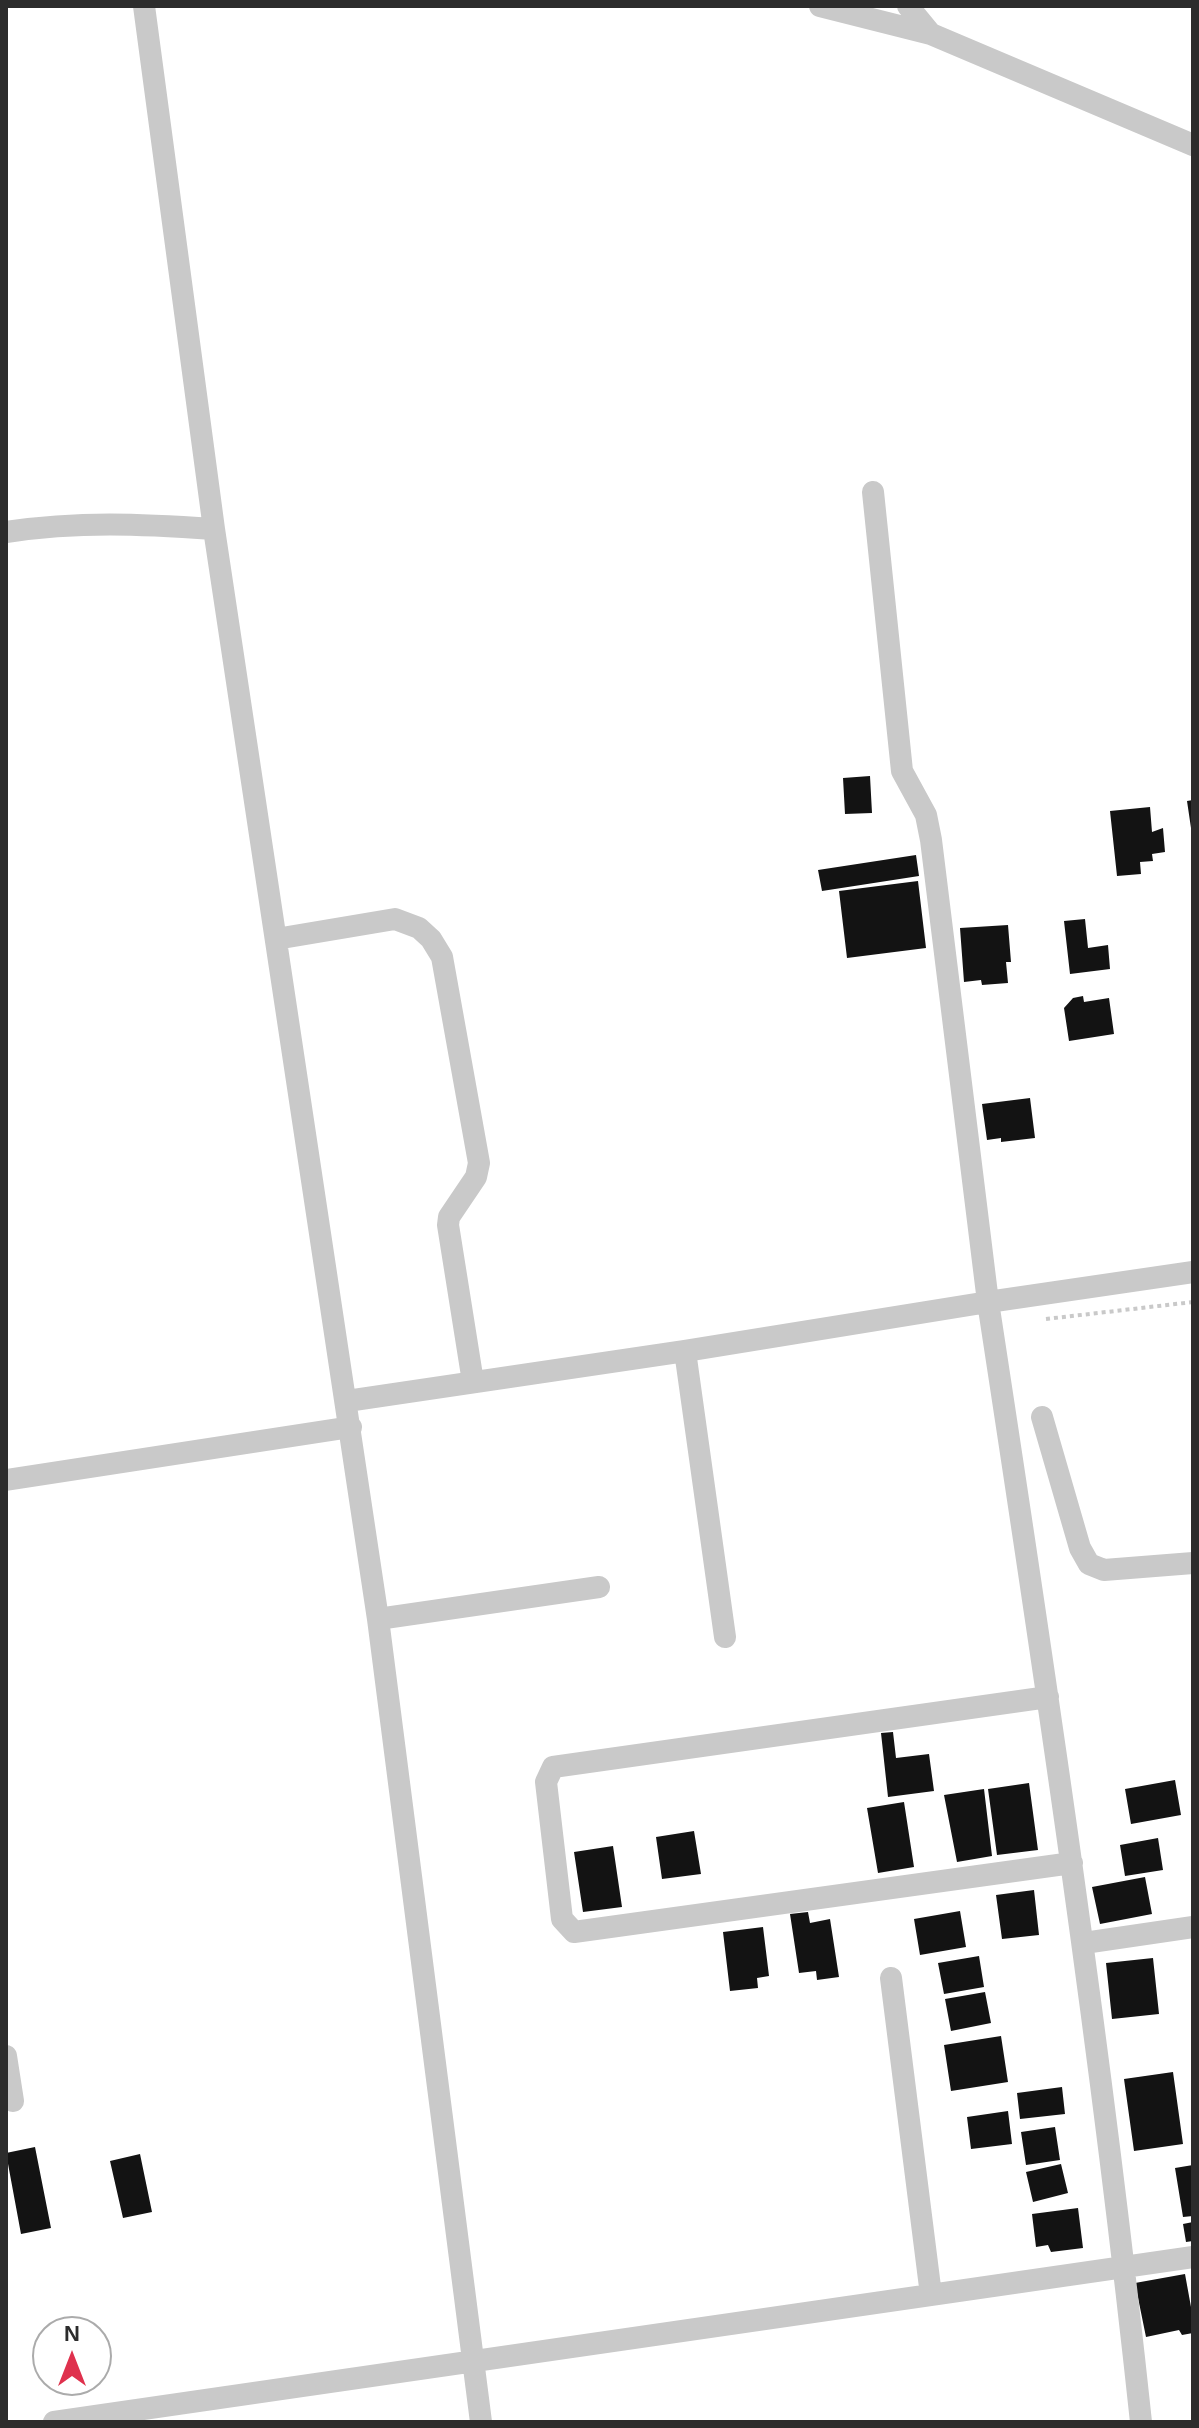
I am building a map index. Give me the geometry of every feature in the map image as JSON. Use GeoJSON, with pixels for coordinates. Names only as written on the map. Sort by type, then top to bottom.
{"type":"FeatureCollection","features":[{"type":"Feature","properties":{"kind":"street"},"geometry":{"type":"LineString","coordinates":[[144,6],[214,529],[378,1619],[481,2422]]}},
{"type":"Feature","properties":{"kind":"street"},"geometry":{"type":"LineString","coordinates":[[820,6],[931,34],[1193,145]]}},
{"type":"Feature","properties":{"kind":"street"},"geometry":{"type":"LineString","coordinates":[[908,6],[931,34]]}},
{"type":"Feature","properties":{"kind":"street"},"geometry":{"type":"LineString","coordinates":[[873,492],[902,771],[926,815],[931,840],[988,1302],[1084,1943],[1125,2266],[1141,2422]]}},
{"type":"Feature","properties":{"kind":"street"},"geometry":{"type":"LineString","coordinates":[[6,532],[46,526],[124,523],[214,529]]}},
{"type":"Feature","properties":{"kind":"street"},"geometry":{"type":"LineString","coordinates":[[276,939],[395,919],[419,928],[431,939],[442,957],[479,1163],[476,1177],[449,1217],[448,1225],[473,1382]]}},
{"type":"Feature","properties":{"kind":"street"},"geometry":{"type":"LineString","coordinates":[[347,1401],[1193,1272]]}},
{"type":"Feature","properties":{"kind":"street"},"geometry":{"type":"LineString","coordinates":[[685,1351],[725,1637]]}},
{"type":"Feature","properties":{"kind":"street"},"geometry":{"type":"LineString","coordinates":[[1042,1417],[1080,1548],[1089,1564],[1104,1570],[1193,1563]]}},
{"type":"Feature","properties":{"kind":"street"},"geometry":{"type":"LineString","coordinates":[[6,1480],[351,1427]]}},
{"type":"Feature","properties":{"kind":"street"},"geometry":{"type":"LineString","coordinates":[[378,1619],[599,1587]]}},
{"type":"Feature","properties":{"kind":"street"},"geometry":{"type":"LineString","coordinates":[[1048,1697],[553,1767],[546,1782],[562,1919],[574,1932],[1072,1863]]}},
{"type":"Feature","properties":{"kind":"street"},"geometry":{"type":"LineString","coordinates":[[1084,1943],[1193,1927]]}},
{"type":"Feature","properties":{"kind":"street"},"geometry":{"type":"LineString","coordinates":[[891,1978],[931,2295]]}},
{"type":"Feature","properties":{"kind":"street"},"geometry":{"type":"LineString","coordinates":[[6,2056],[13,2101]]}},
{"type":"Feature","properties":{"kind":"street"},"geometry":{"type":"LineString","coordinates":[[54,2422],[1193,2257]]}},
{"type":"Feature","properties":{"kind":"path"},"geometry":{"type":"LineString","coordinates":[[1046,1319],[1193,1302]]}},
{"type":"Feature","properties":{"kind":"building"},"geometry":{"type":"Polygon","coordinates":[[[870,776],[872,813],[845,814],[843,778],[870,776]]]}},
{"type":"Feature","properties":{"kind":"building"},"geometry":{"type":"Polygon","coordinates":[[[1193,800],[1193,827],[1191,828],[1187,801],[1193,800]]]}},
{"type":"Feature","properties":{"kind":"building"},"geometry":{"type":"Polygon","coordinates":[[[1150,807],[1152,832],[1163,828],[1165,852],[1152,854],[1153,861],[1140,862],[1141,874],[1117,876],[1110,811],[1150,807]]]}},
{"type":"Feature","properties":{"kind":"building"},"geometry":{"type":"Polygon","coordinates":[[[916,855],[919,876],[822,891],[818,870],[916,855]]]}},
{"type":"Feature","properties":{"kind":"building"},"geometry":{"type":"Polygon","coordinates":[[[918,881],[926,948],[847,958],[839,891],[918,881]]]}},
{"type":"Feature","properties":{"kind":"building"},"geometry":{"type":"Polygon","coordinates":[[[1085,919],[1088,948],[1108,945],[1110,969],[1070,974],[1064,921],[1085,919]]]}},
{"type":"Feature","properties":{"kind":"building"},"geometry":{"type":"Polygon","coordinates":[[[1008,925],[1011,962],[1006,962],[1008,983],[982,985],[981,980],[964,982],[960,928],[1008,925]]]}},
{"type":"Feature","properties":{"kind":"building"},"geometry":{"type":"Polygon","coordinates":[[[1083,996],[1084,1002],[1109,998],[1114,1034],[1069,1041],[1064,1008],[1073,998],[1083,996]]]}},
{"type":"Feature","properties":{"kind":"building"},"geometry":{"type":"Polygon","coordinates":[[[1030,1098],[1035,1138],[1001,1142],[1001,1138],[987,1140],[982,1104],[1030,1098]]]}},
{"type":"Feature","properties":{"kind":"building"},"geometry":{"type":"Polygon","coordinates":[[[893,1732],[896,1758],[929,1754],[934,1791],[888,1797],[881,1733],[893,1732]]]}},
{"type":"Feature","properties":{"kind":"building"},"geometry":{"type":"Polygon","coordinates":[[[1175,1780],[1181,1815],[1131,1824],[1125,1789],[1175,1780]]]}},
{"type":"Feature","properties":{"kind":"building"},"geometry":{"type":"Polygon","coordinates":[[[1029,1783],[1038,1850],[997,1855],[988,1789],[1029,1783]]]}},
{"type":"Feature","properties":{"kind":"building"},"geometry":{"type":"Polygon","coordinates":[[[984,1789],[992,1856],[957,1862],[944,1795],[984,1789]]]}},
{"type":"Feature","properties":{"kind":"building"},"geometry":{"type":"Polygon","coordinates":[[[904,1802],[914,1867],[878,1873],[867,1808],[904,1802]]]}},
{"type":"Feature","properties":{"kind":"building"},"geometry":{"type":"Polygon","coordinates":[[[694,1831],[701,1874],[662,1879],[656,1837],[694,1831]]]}},
{"type":"Feature","properties":{"kind":"building"},"geometry":{"type":"Polygon","coordinates":[[[1158,1838],[1163,1870],[1125,1876],[1120,1845],[1158,1838]]]}},
{"type":"Feature","properties":{"kind":"building"},"geometry":{"type":"Polygon","coordinates":[[[613,1846],[622,1907],[583,1912],[574,1852],[613,1846]]]}},
{"type":"Feature","properties":{"kind":"building"},"geometry":{"type":"Polygon","coordinates":[[[1145,1877],[1152,1914],[1100,1924],[1092,1887],[1145,1877]]]}},
{"type":"Feature","properties":{"kind":"building"},"geometry":{"type":"Polygon","coordinates":[[[1034,1890],[1039,1935],[1002,1939],[996,1895],[1034,1890]]]}},
{"type":"Feature","properties":{"kind":"building"},"geometry":{"type":"Polygon","coordinates":[[[960,1911],[966,1947],[920,1955],[914,1919],[960,1911]]]}},
{"type":"Feature","properties":{"kind":"building"},"geometry":{"type":"Polygon","coordinates":[[[808,1912],[810,1923],[830,1919],[839,1977],[817,1980],[816,1971],[799,1973],[790,1914],[808,1912]]]}},
{"type":"Feature","properties":{"kind":"building"},"geometry":{"type":"Polygon","coordinates":[[[763,1927],[769,1976],[757,1978],[758,1988],[730,1991],[723,1932],[763,1927]]]}},
{"type":"Feature","properties":{"kind":"building"},"geometry":{"type":"Polygon","coordinates":[[[979,1956],[984,1987],[944,1994],[938,1963],[979,1956]]]}},
{"type":"Feature","properties":{"kind":"building"},"geometry":{"type":"Polygon","coordinates":[[[1153,1958],[1159,2014],[1112,2019],[1106,1963],[1153,1958]]]}},
{"type":"Feature","properties":{"kind":"building"},"geometry":{"type":"Polygon","coordinates":[[[985,1992],[991,2023],[951,2031],[945,1999],[985,1992]]]}},
{"type":"Feature","properties":{"kind":"building"},"geometry":{"type":"Polygon","coordinates":[[[1001,2036],[1008,2082],[951,2091],[944,2045],[1001,2036]]]}},
{"type":"Feature","properties":{"kind":"building"},"geometry":{"type":"Polygon","coordinates":[[[1173,2072],[1183,2144],[1134,2151],[1124,2079],[1173,2072]]]}},
{"type":"Feature","properties":{"kind":"building"},"geometry":{"type":"Polygon","coordinates":[[[1062,2087],[1065,2114],[1020,2119],[1017,2093],[1062,2087]]]}},
{"type":"Feature","properties":{"kind":"building"},"geometry":{"type":"Polygon","coordinates":[[[1008,2111],[1012,2144],[971,2149],[967,2117],[1008,2111]]]}},
{"type":"Feature","properties":{"kind":"building"},"geometry":{"type":"Polygon","coordinates":[[[1055,2127],[1060,2160],[1026,2165],[1021,2132],[1055,2127]]]}},
{"type":"Feature","properties":{"kind":"building"},"geometry":{"type":"Polygon","coordinates":[[[35,2147],[51,2228],[21,2234],[6,2153],[35,2147]]]}},
{"type":"Feature","properties":{"kind":"building"},"geometry":{"type":"Polygon","coordinates":[[[140,2154],[152,2212],[123,2218],[110,2161],[140,2154]]]}},
{"type":"Feature","properties":{"kind":"building"},"geometry":{"type":"Polygon","coordinates":[[[1061,2164],[1068,2193],[1033,2202],[1026,2172],[1061,2164]]]}},
{"type":"Feature","properties":{"kind":"building"},"geometry":{"type":"Polygon","coordinates":[[[1193,2165],[1193,2216],[1183,2217],[1175,2168],[1193,2165]]]}},
{"type":"Feature","properties":{"kind":"building"},"geometry":{"type":"Polygon","coordinates":[[[1078,2208],[1083,2248],[1051,2252],[1048,2245],[1036,2247],[1032,2214],[1078,2208]]]}},
{"type":"Feature","properties":{"kind":"building"},"geometry":{"type":"Polygon","coordinates":[[[1193,2222],[1193,2241],[1186,2242],[1183,2224],[1193,2222]]]}},
{"type":"Feature","properties":{"kind":"building"},"geometry":{"type":"Polygon","coordinates":[[[1185,2274],[1193,2333],[1182,2335],[1179,2330],[1146,2337],[1135,2283],[1185,2274]]]}}]}
